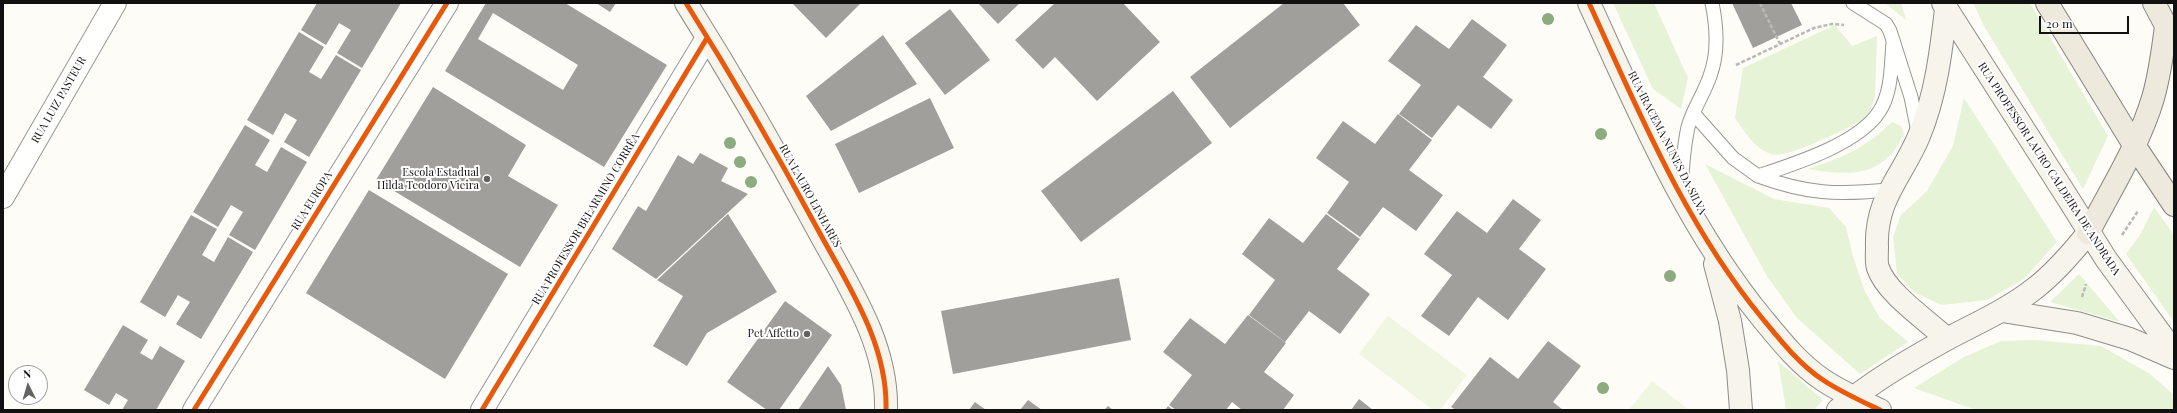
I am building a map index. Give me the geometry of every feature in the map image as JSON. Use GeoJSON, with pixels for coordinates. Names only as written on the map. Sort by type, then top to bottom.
{"type":"FeatureCollection","features":[{"type":"Feature","properties":{"kind":"main road","name":"RUA LAURO LINHARES"},"geometry":{"type":"LineString","coordinates":[[686,3],[798,192],[859,305],[877,350],[886,394],[886,410]]}},
{"type":"Feature","properties":{"kind":"main road","name":"RUA IRACEMA NUNES DA SILVA"},"geometry":{"type":"LineString","coordinates":[[1588,3],[1680,195],[1710,247],[1743,295],[1783,344],[1846,404],[1880,410]]}},
{"type":"Feature","properties":{"kind":"main road"},"geometry":{"type":"LineString","coordinates":[[2047,3],[2134,144],[2174,205]]}},
{"type":"Feature","properties":{"kind":"main road"},"geometry":{"type":"LineString","coordinates":[[1846,404],[1877,381],[1948,339],[2002,311],[2034,289],[2058,268],[2088,232],[2134,144],[2155,91],[2170,33],[2154,3]]}},
{"type":"Feature","properties":{"kind":"main road"},"geometry":{"type":"LineString","coordinates":[[1944,6],[1940,66],[1919,136],[1888,190],[1879,218],[1876,236],[1878,268],[1893,292],[1948,339]]}},
{"type":"Feature","properties":{"kind":"main road","name":"RUA PROFESSOR LAURO CALDEIRA DE ANDRADA"},"geometry":{"type":"LineString","coordinates":[[1944,6],[2071,203],[2088,232],[2174,352]]}},
{"type":"Feature","properties":{"kind":"main road"},"geometry":{"type":"LineString","coordinates":[[1710,247],[1730,321],[1738,370],[1740,410]]}},
{"type":"Feature","properties":{"kind":"main road"},"geometry":{"type":"LineString","coordinates":[[2002,311],[2077,323],[2130,339],[2174,358]]}},
{"type":"Feature","properties":{"kind":"street","name":"RUA LUIZ PASTEUR"},"geometry":{"type":"LineString","coordinates":[[3,197],[115,3]]}},
{"type":"Feature","properties":{"kind":"street","name":"RUA EUROPA"},"geometry":{"type":"LineString","coordinates":[[194,410],[446,3]]}},
{"type":"Feature","properties":{"kind":"street","name":"RUA PROFESSOR BELARMINO CORRÊA"},"geometry":{"type":"LineString","coordinates":[[482,410],[707,38]]}},
{"type":"Feature","properties":{"kind":"lane"},"geometry":{"type":"LineString","coordinates":[[1680,195],[1685,141],[1693,113],[1710,76],[1716,49],[1715,20],[1712,3]]}},
{"type":"Feature","properties":{"kind":"lane"},"geometry":{"type":"LineString","coordinates":[[1853,3],[1886,24],[1911,97],[1919,136]]}},
{"type":"Feature","properties":{"kind":"lane"},"geometry":{"type":"LineString","coordinates":[[1758,176],[1804,161],[1862,132],[1880,112],[1888,88],[1893,43]]}},
{"type":"Feature","properties":{"kind":"lane"},"geometry":{"type":"LineString","coordinates":[[1693,113],[1733,158],[1758,176],[1789,187],[1824,193],[1851,193],[1888,190]]}},
{"type":"Feature","properties":{"kind":"path"},"geometry":{"type":"LineString","coordinates":[[1760,3],[1780,44],[1820,27],[1832,24],[1850,26]]}},
{"type":"Feature","properties":{"kind":"path"},"geometry":{"type":"LineString","coordinates":[[2122,236],[2138,211]]}},
{"type":"Feature","properties":{"kind":"green space"},"geometry":{"type":"Polygon","coordinates":[[[1613,3],[1654,3],[1688,78],[1681,109],[1653,89],[1613,3]]]}},
{"type":"Feature","properties":{"kind":"green space"},"geometry":{"type":"Polygon","coordinates":[[[1885,3],[1901,3],[1906,20],[1885,3]]]}},
{"type":"Feature","properties":{"kind":"green space"},"geometry":{"type":"Polygon","coordinates":[[[1973,3],[2030,3],[2108,136],[2083,189],[1985,28],[1973,3]]]}},
{"type":"Feature","properties":{"kind":"green space"},"geometry":{"type":"Polygon","coordinates":[[[1835,25],[1852,46],[1877,36],[1875,96],[1868,118],[1819,141],[1790,152],[1779,155],[1771,154],[1765,151],[1750,139],[1735,118],[1743,68],[1835,25]]]}},
{"type":"Feature","properties":{"kind":"green space"},"geometry":{"type":"Polygon","coordinates":[[[1964,98],[2057,242],[2024,279],[1987,300],[1941,305],[1914,292],[1897,274],[1893,237],[1901,215],[1927,191],[1953,146],[1964,98]]]}},
{"type":"Feature","properties":{"kind":"green space"},"geometry":{"type":"Polygon","coordinates":[[[1892,122],[1901,126],[1904,134],[1896,148],[1886,159],[1875,166],[1864,171],[1851,173],[1838,173],[1808,169],[1843,156],[1863,146],[1892,122]]]}},
{"type":"Feature","properties":{"kind":"green space"},"geometry":{"type":"Polygon","coordinates":[[[1705,164],[1774,199],[1829,208],[1846,227],[1852,253],[1865,292],[1880,318],[1908,342],[1860,374],[1797,318],[1767,276],[1705,164]]]}},
{"type":"Feature","properties":{"kind":"green space"},"geometry":{"type":"Polygon","coordinates":[[[2154,207],[2174,235],[2174,322],[2126,254],[2140,235],[2154,207]]]}},
{"type":"Feature","properties":{"kind":"green space"},"geometry":{"type":"Polygon","coordinates":[[[2079,274],[2120,322],[2050,302],[2079,274]]]}},
{"type":"Feature","properties":{"kind":"green space"},"geometry":{"type":"Polygon","coordinates":[[[1388,316],[1467,375],[1440,410],[1433,410],[1359,354],[1388,316]]]}},
{"type":"Feature","properties":{"kind":"green space"},"geometry":{"type":"Polygon","coordinates":[[[2035,340],[2101,346],[2150,374],[2174,395],[2174,410],[1976,410],[1914,388],[1964,357],[2001,341],[2035,340]]]}},
{"type":"Feature","properties":{"kind":"green space"},"geometry":{"type":"Polygon","coordinates":[[[1778,361],[1823,400],[1814,410],[1785,410],[1778,361]]]}},
{"type":"Feature","properties":{"kind":"green space"},"geometry":{"type":"Polygon","coordinates":[[[1652,381],[1689,410],[1629,410],[1652,381]]]}},
{"type":"Feature","properties":{"kind":"building"},"geometry":{"type":"Polygon","coordinates":[[[317,3],[401,3],[362,68],[337,53],[351,30],[339,23],[326,45],[301,30],[317,3]]]}},
{"type":"Feature","properties":{"kind":"building"},"geometry":{"type":"Polygon","coordinates":[[[486,3],[565,3],[667,65],[604,167],[445,71],[486,3]],[[493,13],[478,39],[563,90],[578,65],[493,13]]]}},
{"type":"Feature","properties":{"kind":"building"},"geometry":{"type":"Polygon","coordinates":[[[596,3],[616,3],[610,12],[596,3]]]}},
{"type":"Feature","properties":{"kind":"building"},"geometry":{"type":"Polygon","coordinates":[[[792,3],[861,3],[826,38],[792,3]]]}},
{"type":"Feature","properties":{"kind":"building"},"geometry":{"type":"Polygon","coordinates":[[[978,3],[1020,3],[998,24],[978,3]]]}},
{"type":"Feature","properties":{"kind":"building"},"geometry":{"type":"Polygon","coordinates":[[[1055,3],[1123,3],[1160,42],[1097,101],[1055,57],[1043,69],[1015,40],[1055,3]]]}},
{"type":"Feature","properties":{"kind":"building"},"geometry":{"type":"Polygon","coordinates":[[[1284,3],[1343,3],[1360,25],[1230,128],[1190,77],[1284,3]]]}},
{"type":"Feature","properties":{"kind":"building"},"geometry":{"type":"Polygon","coordinates":[[[1732,3],[1791,3],[1802,25],[1753,48],[1732,3]]]}},
{"type":"Feature","properties":{"kind":"building"},"geometry":{"type":"Polygon","coordinates":[[[950,9],[990,60],[945,95],[905,43],[950,9]]]}},
{"type":"Feature","properties":{"kind":"building"},"geometry":{"type":"Polygon","coordinates":[[[1472,19],[1507,45],[1483,77],[1513,100],[1491,129],[1458,105],[1432,138],[1399,114],[1421,85],[1388,61],[1416,25],[1449,49],[1472,19]]]}},
{"type":"Feature","properties":{"kind":"building"},"geometry":{"type":"Polygon","coordinates":[[[299,32],[324,47],[309,72],[321,79],[336,55],[361,70],[309,157],[284,142],[297,120],[285,113],[273,135],[247,120],[299,32]]]}},
{"type":"Feature","properties":{"kind":"building"},"geometry":{"type":"Polygon","coordinates":[[[883,35],[917,84],[831,131],[806,96],[883,35]]]}},
{"type":"Feature","properties":{"kind":"building"},"geometry":{"type":"Polygon","coordinates":[[[433,87],[526,145],[508,176],[558,205],[520,267],[376,180],[433,87]]]}},
{"type":"Feature","properties":{"kind":"building"},"geometry":{"type":"Polygon","coordinates":[[[1173,91],[1212,143],[1081,242],[1041,191],[1173,91]]]}},
{"type":"Feature","properties":{"kind":"building"},"geometry":{"type":"Polygon","coordinates":[[[930,98],[954,148],[859,193],[835,144],[930,98]]]}},
{"type":"Feature","properties":{"kind":"building"},"geometry":{"type":"Polygon","coordinates":[[[1398,114],[1432,140],[1409,170],[1443,195],[1416,231],[1383,207],[1360,237],[1327,213],[1349,182],[1316,158],[1343,121],[1375,144],[1398,114]]]}},
{"type":"Feature","properties":{"kind":"building"},"geometry":{"type":"Polygon","coordinates":[[[245,125],[270,140],[255,165],[267,172],[281,147],[307,162],[255,250],[229,235],[243,212],[231,205],[218,227],[193,212],[245,125]]]}},
{"type":"Feature","properties":{"kind":"building"},"geometry":{"type":"Polygon","coordinates":[[[700,153],[728,168],[721,181],[748,194],[656,279],[612,249],[638,206],[646,211],[678,155],[693,164],[700,153]]]}},
{"type":"Feature","properties":{"kind":"building"},"geometry":{"type":"Polygon","coordinates":[[[369,190],[508,274],[445,379],[306,293],[369,190]]]}},
{"type":"Feature","properties":{"kind":"building"},"geometry":{"type":"Polygon","coordinates":[[[1513,199],[1541,220],[1519,249],[1546,269],[1508,320],[1478,297],[1449,336],[1421,316],[1452,275],[1424,254],[1457,211],[1487,233],[1513,199]]]}},
{"type":"Feature","properties":{"kind":"building"},"geometry":{"type":"Polygon","coordinates":[[[728,214],[777,292],[707,333],[687,366],[653,346],[683,296],[657,280],[728,214]]]}},
{"type":"Feature","properties":{"kind":"building"},"geometry":{"type":"Polygon","coordinates":[[[1326,214],[1360,239],[1337,269],[1370,294],[1340,334],[1309,311],[1285,342],[1249,315],[1275,280],[1242,254],[1269,218],[1303,243],[1326,214]]]}},
{"type":"Feature","properties":{"kind":"building"},"geometry":{"type":"Polygon","coordinates":[[[191,215],[217,229],[202,255],[214,262],[228,237],[253,252],[201,339],[176,324],[190,302],[178,295],[165,317],[140,302],[191,215]]]}},
{"type":"Feature","properties":{"kind":"building"},"geometry":{"type":"Polygon","coordinates":[[[1119,278],[1131,340],[953,374],[941,311],[1119,278]]]}},
{"type":"Feature","properties":{"kind":"building"},"geometry":{"type":"Polygon","coordinates":[[[785,301],[832,335],[779,410],[767,410],[727,382],[785,301]]]}},
{"type":"Feature","properties":{"kind":"building"},"geometry":{"type":"Polygon","coordinates":[[[1248,315],[1286,343],[1264,372],[1294,395],[1283,410],[1242,410],[1232,402],[1226,410],[1176,410],[1169,405],[1192,375],[1163,352],[1190,318],[1225,344],[1248,315]]]}},
{"type":"Feature","properties":{"kind":"building"},"geometry":{"type":"Polygon","coordinates":[[[123,325],[148,340],[140,353],[152,360],[160,346],[185,361],[156,410],[122,410],[128,400],[116,393],[109,405],[84,390],[123,325]]]}},
{"type":"Feature","properties":{"kind":"building"},"geometry":{"type":"Polygon","coordinates":[[[1548,341],[1581,366],[1553,402],[1563,410],[1456,410],[1451,407],[1490,357],[1518,379],[1548,341]]]}},
{"type":"Feature","properties":{"kind":"building"},"geometry":{"type":"Polygon","coordinates":[[[828,366],[841,385],[846,410],[798,410],[828,366]]]}},
{"type":"Feature","properties":{"kind":"building"},"geometry":{"type":"Polygon","coordinates":[[[1359,399],[1373,410],[1351,410],[1359,399]]]}},
{"type":"Feature","properties":{"kind":"building"},"geometry":{"type":"Polygon","coordinates":[[[1028,400],[1042,410],[1020,410],[1028,400]]]}},
{"type":"Feature","properties":{"kind":"building"},"geometry":{"type":"Polygon","coordinates":[[[975,402],[986,410],[969,410],[975,402]]]}},
{"type":"Feature","properties":{"kind":"building"},"geometry":{"type":"Polygon","coordinates":[[[1108,406],[1113,410],[1104,410],[1108,406]]]}},
{"type":"Feature","properties":{"kind":"building"},"geometry":{"type":"Polygon","coordinates":[[[1168,406],[1173,410],[1165,410],[1168,406]]]}},
{"type":"Feature","properties":{"kind":"cycle path"},"geometry":{"type":"LineString","coordinates":[[194,410],[447,3]]}},
{"type":"Feature","properties":{"kind":"cycle path"},"geometry":{"type":"LineString","coordinates":[[686,3],[770,143],[864,315],[880,361],[885,385],[886,410]]}},
{"type":"Feature","properties":{"kind":"cycle path"},"geometry":{"type":"LineString","coordinates":[[1589,3],[1645,126],[1665,166],[1687,206],[1735,282],[1776,335],[1806,367],[1823,380],[1880,410]]}},
{"type":"Feature","properties":{"kind":"cycle path"},"geometry":{"type":"LineString","coordinates":[[482,410],[707,38]]}},
{"type":"Feature","properties":{"kind":"place","name":"Escola Estadual Hilda Teodoro Vieira"},"geometry":{"type":"Point","coordinates":[487,179]}},
{"type":"Feature","properties":{"kind":"place","name":"Pet Affetto"},"geometry":{"type":"Point","coordinates":[807,334]}}]}
